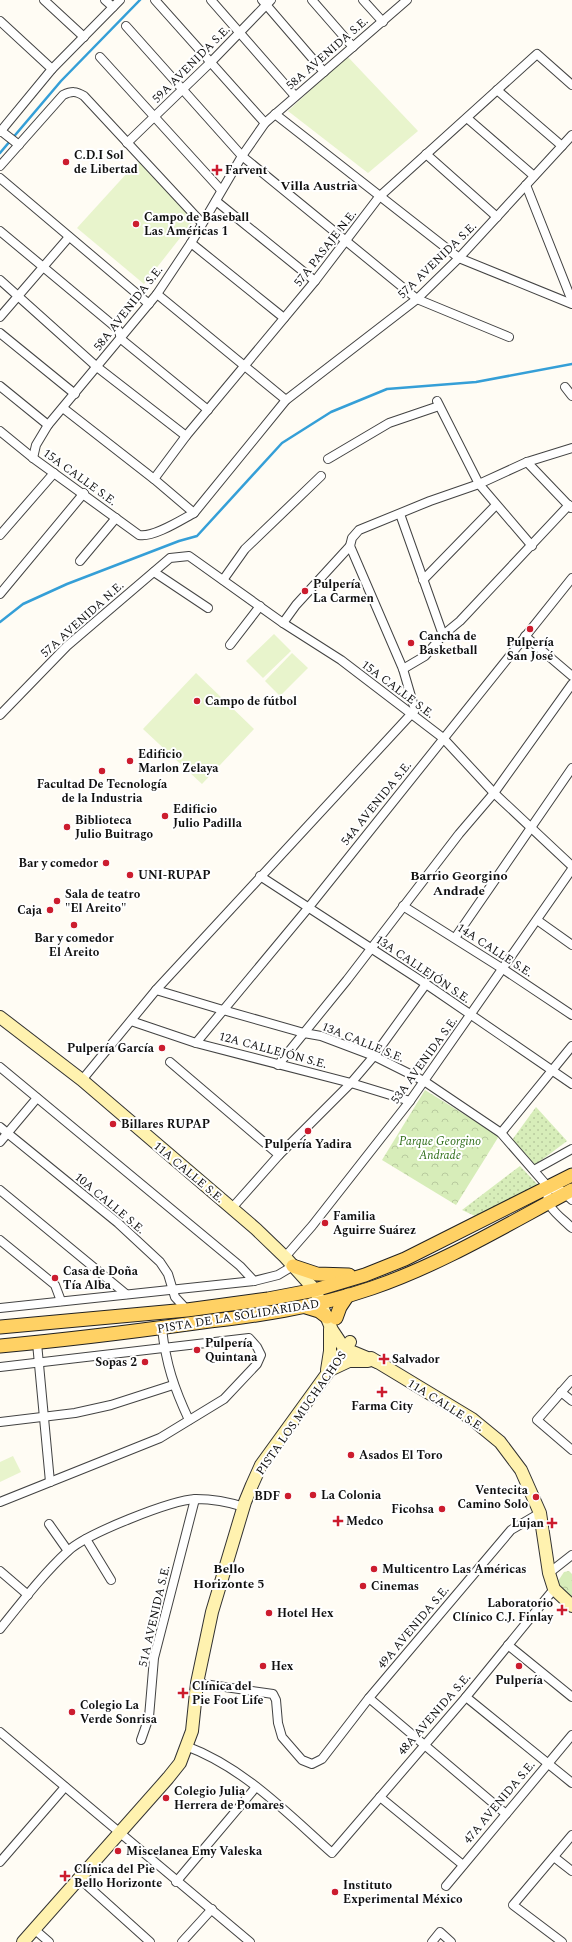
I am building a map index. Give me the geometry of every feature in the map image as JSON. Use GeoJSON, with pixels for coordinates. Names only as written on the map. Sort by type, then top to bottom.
{"type":"FeatureCollection","features":[{"type":"Feature","properties":{"kind":"main road","name":"PISTA DE LA SOLIDARIDAD"},"geometry":{"type":"LineString","coordinates":[[0,1327],[187,1310],[268,1299],[315,1290],[365,1275],[405,1259],[549,1188],[572,1175]]}},
{"type":"Feature","properties":{"kind":"main road","name":"PISTA DE LA SOLIDARIDAD"},"geometry":{"type":"LineString","coordinates":[[0,1346],[162,1328],[306,1307],[325,1302],[410,1274],[547,1204],[570,1195]]}},
{"type":"Feature","properties":{"kind":"main road"},"geometry":{"type":"LineString","coordinates":[[289,1262],[317,1274],[365,1275]]}},
{"type":"Feature","properties":{"kind":"main road"},"geometry":{"type":"LineString","coordinates":[[306,1307],[319,1311],[331,1320],[348,1295]]}},
{"type":"Feature","properties":{"kind":"street"},"geometry":{"type":"LineString","coordinates":[[44,0],[84,37]]}},
{"type":"Feature","properties":{"kind":"street"},"geometry":{"type":"LineString","coordinates":[[105,0],[113,7]]}},
{"type":"Feature","properties":{"kind":"street"},"geometry":{"type":"LineString","coordinates":[[0,166],[8,137],[52,69],[120,0]]}},
{"type":"Feature","properties":{"kind":"street"},"geometry":{"type":"LineString","coordinates":[[155,0],[265,123]]}},
{"type":"Feature","properties":{"kind":"street"},"geometry":{"type":"LineString","coordinates":[[211,0],[295,96]]}},
{"type":"Feature","properties":{"kind":"street"},"geometry":{"type":"LineString","coordinates":[[312,0],[353,46]]}},
{"type":"Feature","properties":{"kind":"street"},"geometry":{"type":"LineString","coordinates":[[363,0],[382,22]]}},
{"type":"Feature","properties":{"kind":"street","name":"58A AVENIDA S.E."},"geometry":{"type":"LineString","coordinates":[[33,458],[36,445],[48,425],[157,294],[191,243],[242,156],[265,123],[407,0]]}},
{"type":"Feature","properties":{"kind":"street"},"geometry":{"type":"LineString","coordinates":[[266,2],[324,72]]}},
{"type":"Feature","properties":{"kind":"street","name":"59A AVENIDA S.E."},"geometry":{"type":"LineString","coordinates":[[127,143],[240,33],[266,2]]}},
{"type":"Feature","properties":{"kind":"street"},"geometry":{"type":"LineString","coordinates":[[0,21],[52,69]]}},
{"type":"Feature","properties":{"kind":"street"},"geometry":{"type":"LineString","coordinates":[[126,26],[242,156],[347,240],[417,299],[508,337]]}},
{"type":"Feature","properties":{"kind":"street","name":"57A PASAJE N.E."},"geometry":{"type":"LineString","coordinates":[[154,479],[186,436],[347,240],[379,197],[537,54],[572,85]]}},
{"type":"Feature","properties":{"kind":"street"},"geometry":{"type":"LineString","coordinates":[[100,56],[221,190]]}},
{"type":"Feature","properties":{"kind":"street"},"geometry":{"type":"LineString","coordinates":[[497,90],[562,146]]}},
{"type":"Feature","properties":{"kind":"street"},"geometry":{"type":"LineString","coordinates":[[8,137],[63,95],[70,91],[77,91],[84,96],[202,224]]}},
{"type":"Feature","properties":{"kind":"street"},"geometry":{"type":"LineString","coordinates":[[275,114],[379,197],[459,258],[572,304]]}},
{"type":"Feature","properties":{"kind":"street"},"geometry":{"type":"LineString","coordinates":[[467,118],[534,176]]}},
{"type":"Feature","properties":{"kind":"street","name":"57A AVENIDA S.E."},"geometry":{"type":"LineString","coordinates":[[286,400],[417,299],[459,258],[572,135]]}},
{"type":"Feature","properties":{"kind":"street"},"geometry":{"type":"LineString","coordinates":[[426,154],[497,217]]}},
{"type":"Feature","properties":{"kind":"street"},"geometry":{"type":"LineString","coordinates":[[0,178],[149,304]]}},
{"type":"Feature","properties":{"kind":"street"},"geometry":{"type":"LineString","coordinates":[[526,185],[572,300]]}},
{"type":"Feature","properties":{"kind":"street"},"geometry":{"type":"LineString","coordinates":[[216,200],[315,280]]}},
{"type":"Feature","properties":{"kind":"street"},"geometry":{"type":"LineString","coordinates":[[0,231],[114,326],[119,331],[121,339],[208,410]]}},
{"type":"Feature","properties":{"kind":"street"},"geometry":{"type":"LineString","coordinates":[[0,317],[69,237]]}},
{"type":"Feature","properties":{"kind":"street"},"geometry":{"type":"LineString","coordinates":[[191,243],[284,318]]}},
{"type":"Feature","properties":{"kind":"street"},"geometry":{"type":"LineString","coordinates":[[0,280],[97,367],[186,436]]}},
{"type":"Feature","properties":{"kind":"street"},"geometry":{"type":"LineString","coordinates":[[63,408],[154,479],[194,513],[286,400],[157,294]]}},
{"type":"Feature","properties":{"kind":"street"},"geometry":{"type":"LineString","coordinates":[[0,333],[75,394]]}},
{"type":"Feature","properties":{"kind":"street"},"geometry":{"type":"LineString","coordinates":[[0,386],[48,425]]}},
{"type":"Feature","properties":{"kind":"street"},"geometry":{"type":"LineString","coordinates":[[565,387],[572,396]]}},
{"type":"Feature","properties":{"kind":"street"},"geometry":{"type":"LineString","coordinates":[[328,459],[389,423],[438,404],[479,484],[532,546]]}},
{"type":"Feature","properties":{"kind":"street","name":"15A CALLE S.E."},"geometry":{"type":"LineString","coordinates":[[0,431],[33,458],[84,493],[139,535],[149,536],[194,513]]}},
{"type":"Feature","properties":{"kind":"street"},"geometry":{"type":"LineString","coordinates":[[283,622],[296,605],[350,546],[352,538],[359,530],[430,501],[479,484],[527,462],[572,448]]}},
{"type":"Feature","properties":{"kind":"street"},"geometry":{"type":"LineString","coordinates":[[403,669],[425,656],[443,636],[460,622],[570,506],[527,462]]}},
{"type":"Feature","properties":{"kind":"street"},"geometry":{"type":"LineString","coordinates":[[0,535],[54,473]]}},
{"type":"Feature","properties":{"kind":"street"},"geometry":{"type":"LineString","coordinates":[[223,580],[245,549],[321,476]]}},
{"type":"Feature","properties":{"kind":"street"},"geometry":{"type":"LineString","coordinates":[[0,594],[84,493]]}},
{"type":"Feature","properties":{"kind":"street"},"geometry":{"type":"LineString","coordinates":[[423,580],[496,505]]}},
{"type":"Feature","properties":{"kind":"street"},"geometry":{"type":"LineString","coordinates":[[400,514],[443,636]]}},
{"type":"Feature","properties":{"kind":"street"},"geometry":{"type":"LineString","coordinates":[[80,561],[116,518]]}},
{"type":"Feature","properties":{"kind":"street"},"geometry":{"type":"LineString","coordinates":[[82,1080],[156,990],[388,737],[415,710],[403,669],[350,546]]}},
{"type":"Feature","properties":{"kind":"street","name":"15A CALLE S.E."},"geometry":{"type":"LineString","coordinates":[[189,556],[283,622],[341,660],[443,738],[494,793],[572,866]]}},
{"type":"Feature","properties":{"kind":"street","name":"57A AVENIDA N.E."},"geometry":{"type":"LineString","coordinates":[[0,715],[67,646],[170,558],[189,556]]}},
{"type":"Feature","properties":{"kind":"street"},"geometry":{"type":"LineString","coordinates":[[154,572],[208,608]]}},
{"type":"Feature","properties":{"kind":"street","name":"54A AVENIDA S.E."},"geometry":{"type":"LineString","coordinates":[[196,1042],[309,907],[572,578]]}},
{"type":"Feature","properties":{"kind":"street"},"geometry":{"type":"LineString","coordinates":[[230,645],[260,606]]}},
{"type":"Feature","properties":{"kind":"street"},"geometry":{"type":"LineString","coordinates":[[525,636],[572,676]]}},
{"type":"Feature","properties":{"kind":"street"},"geometry":{"type":"LineString","coordinates":[[278,1065],[371,949],[459,834],[494,793],[572,684]]}},
{"type":"Feature","properties":{"kind":"street"},"geometry":{"type":"LineString","coordinates":[[455,938],[572,768]]}},
{"type":"Feature","properties":{"kind":"street","name":"53A AVENIDA S.E."},"geometry":{"type":"LineString","coordinates":[[289,1262],[312,1226],[410,1102],[572,869]]}},
{"type":"Feature","properties":{"kind":"street","name":"13A CALLEJÓN S.E."},"geometry":{"type":"LineString","coordinates":[[260,876],[426,984],[572,1084]]}},
{"type":"Feature","properties":{"kind":"street","name":"14A CALLE S.E."},"geometry":{"type":"LineString","coordinates":[[404,906],[572,1015]]}},
{"type":"Feature","properties":{"kind":"street"},"geometry":{"type":"LineString","coordinates":[[537,920],[572,945]]}},
{"type":"Feature","properties":{"kind":"street"},"geometry":{"type":"LineString","coordinates":[[232,1208],[279,1155],[351,1083],[374,1056],[426,984]]}},
{"type":"Feature","properties":{"kind":"street","name":"13A CALLE S.E."},"geometry":{"type":"LineString","coordinates":[[156,990],[304,1033],[321,1036],[374,1056],[424,1081],[501,1133],[549,1188]]}},
{"type":"Feature","properties":{"kind":"street","name":"11A CALLE S.E."},"geometry":{"type":"LineString","coordinates":[[0,1017],[82,1080],[232,1208],[289,1262],[315,1290],[325,1302],[331,1320],[342,1333],[348,1345],[472,1419],[500,1442],[521,1470],[540,1513],[549,1573],[554,1589],[572,1606]]}},
{"type":"Feature","properties":{"kind":"street","name":"12A CALLEJÓN S.E."},"geometry":{"type":"LineString","coordinates":[[131,1021],[196,1042],[278,1065],[351,1083],[410,1102]]}},
{"type":"Feature","properties":{"kind":"street"},"geometry":{"type":"LineString","coordinates":[[501,1133],[572,1046]]}},
{"type":"Feature","properties":{"kind":"street"},"geometry":{"type":"LineString","coordinates":[[170,1062],[279,1155]]}},
{"type":"Feature","properties":{"kind":"street"},"geometry":{"type":"LineString","coordinates":[[0,1067],[240,1266],[254,1280]]}},
{"type":"Feature","properties":{"kind":"street"},"geometry":{"type":"LineString","coordinates":[[0,1142],[37,1098]]}},
{"type":"Feature","properties":{"kind":"street","name":"10A CALLE S.E."},"geometry":{"type":"LineString","coordinates":[[0,1127],[118,1224],[160,1262],[168,1274],[178,1302],[187,1310]]}},
{"type":"Feature","properties":{"kind":"street"},"geometry":{"type":"LineString","coordinates":[[534,1170],[572,1149]]}},
{"type":"Feature","properties":{"kind":"street"},"geometry":{"type":"LineString","coordinates":[[570,1195],[559,1190],[549,1188],[546,1198],[547,1204],[572,1228]]}},
{"type":"Feature","properties":{"kind":"street"},"geometry":{"type":"LineString","coordinates":[[0,1190],[126,1294]]}},
{"type":"Feature","properties":{"kind":"street"},"geometry":{"type":"LineString","coordinates":[[0,1240],[55,1285],[61,1301]]}},
{"type":"Feature","properties":{"kind":"street"},"geometry":{"type":"LineString","coordinates":[[0,1308],[254,1280],[278,1274],[289,1262]]}},
{"type":"Feature","properties":{"kind":"street"},"geometry":{"type":"LineString","coordinates":[[325,1375],[330,1358],[331,1320]]}},
{"type":"Feature","properties":{"kind":"street"},"geometry":{"type":"LineString","coordinates":[[162,1328],[164,1349],[173,1385],[189,1420]]}},
{"type":"Feature","properties":{"kind":"street"},"geometry":{"type":"LineString","coordinates":[[0,1367],[39,1361],[164,1349],[249,1338],[257,1347],[261,1355],[257,1364],[224,1399],[160,1438],[0,1502]]}},
{"type":"Feature","properties":{"kind":"street"},"geometry":{"type":"LineString","coordinates":[[37,1343],[50,1482]]}},
{"type":"Feature","properties":{"kind":"street","name":"PISTA LOS MUCHACHOS"},"geometry":{"type":"LineString","coordinates":[[23,1942],[80,1879],[180,1763],[192,1731],[197,1683],[218,1590],[244,1507],[261,1465],[348,1345]]}},
{"type":"Feature","properties":{"kind":"street"},"geometry":{"type":"LineString","coordinates":[[325,1375],[337,1366],[349,1361],[377,1362]]}},
{"type":"Feature","properties":{"kind":"street"},"geometry":{"type":"LineString","coordinates":[[572,1380],[537,1420],[572,1450]]}},
{"type":"Feature","properties":{"kind":"street"},"geometry":{"type":"LineString","coordinates":[[0,1422],[75,1413],[110,1405],[173,1385]]}},
{"type":"Feature","properties":{"kind":"street"},"geometry":{"type":"LineString","coordinates":[[561,1392],[572,1401]]}},
{"type":"Feature","properties":{"kind":"street"},"geometry":{"type":"LineString","coordinates":[[0,1629],[28,1595],[68,1551],[86,1539],[156,1509],[195,1499],[215,1500],[244,1507]]}},
{"type":"Feature","properties":{"kind":"street","name":"51A AVENIDA S.E."},"geometry":{"type":"LineString","coordinates":[[141,1740],[149,1717],[154,1658],[195,1499]]}},
{"type":"Feature","properties":{"kind":"street","name":"49A AVENIDA S.E."},"geometry":{"type":"LineString","coordinates":[[197,1683],[273,1694],[276,1700],[278,1723],[282,1737],[302,1760],[312,1764],[322,1759],[369,1698],[511,1530],[540,1513]]}},
{"type":"Feature","properties":{"kind":"street"},"geometry":{"type":"LineString","coordinates":[[49,1524],[68,1551]]}},
{"type":"Feature","properties":{"kind":"street"},"geometry":{"type":"LineString","coordinates":[[86,1539],[111,1580]]}},
{"type":"Feature","properties":{"kind":"street"},"geometry":{"type":"LineString","coordinates":[[549,1573],[572,1555]]}},
{"type":"Feature","properties":{"kind":"street"},"geometry":{"type":"LineString","coordinates":[[0,1570],[28,1595]]}},
{"type":"Feature","properties":{"kind":"street","name":"48A AVENIDA S.E."},"geometry":{"type":"LineString","coordinates":[[256,1787],[332,1853],[466,1697],[554,1589]]}},
{"type":"Feature","properties":{"kind":"street"},"geometry":{"type":"LineString","coordinates":[[508,1645],[572,1697]]}},
{"type":"Feature","properties":{"kind":"street"},"geometry":{"type":"LineString","coordinates":[[466,1697],[572,1783]]}},
{"type":"Feature","properties":{"kind":"street"},"geometry":{"type":"LineString","coordinates":[[369,1698],[423,1746],[506,1814]]}},
{"type":"Feature","properties":{"kind":"street"},"geometry":{"type":"LineString","coordinates":[[0,1732],[176,1882],[212,1909],[250,1942]]}},
{"type":"Feature","properties":{"kind":"street","name":"47A AVENIDA S.E."},"geometry":{"type":"LineString","coordinates":[[446,1886],[572,1735]]}},
{"type":"Feature","properties":{"kind":"street"},"geometry":{"type":"LineString","coordinates":[[176,1882],[256,1787],[219,1761],[186,1746]]}},
{"type":"Feature","properties":{"kind":"street"},"geometry":{"type":"LineString","coordinates":[[0,1862],[65,1787]]}},
{"type":"Feature","properties":{"kind":"street"},"geometry":{"type":"LineString","coordinates":[[380,1797],[463,1865]]}},
{"type":"Feature","properties":{"kind":"street"},"geometry":{"type":"LineString","coordinates":[[562,1942],[513,1906],[572,1835]]}},
{"type":"Feature","properties":{"kind":"street"},"geometry":{"type":"LineString","coordinates":[[554,1857],[572,1871]]}},
{"type":"Feature","properties":{"kind":"street"},"geometry":{"type":"LineString","coordinates":[[80,1879],[150,1942]]}},
{"type":"Feature","properties":{"kind":"street"},"geometry":{"type":"LineString","coordinates":[[182,1942],[212,1909]]}},
{"type":"Feature","properties":{"kind":"street"},"geometry":{"type":"LineString","coordinates":[[34,1929],[49,1942]]}},
{"type":"Feature","properties":{"kind":"street"},"geometry":{"type":"LineString","coordinates":[[432,1942],[440,1932],[451,1942]]}},
{"type":"Feature","properties":{"kind":"green space"},"geometry":{"type":"Polygon","coordinates":[[[347,56],[418,131],[368,173],[288,111],[347,56]]]}},
{"type":"Feature","properties":{"kind":"green space","name":"Campo de Baseball Las Américas 1"},"geometry":{"type":"Polygon","coordinates":[[[138,161],[194,220],[144,284],[77,228],[138,161]]]}},
{"type":"Feature","properties":{"kind":"green space"},"geometry":{"type":"Polygon","coordinates":[[[274,634],[291,651],[263,678],[246,661],[274,634]]]}},
{"type":"Feature","properties":{"kind":"green space"},"geometry":{"type":"Polygon","coordinates":[[[292,653],[308,668],[280,696],[265,681],[292,653]]]}},
{"type":"Feature","properties":{"kind":"green space","name":"Campo de fútbol"},"geometry":{"type":"Polygon","coordinates":[[[196,673],[254,729],[202,784],[143,729],[196,673]]]}},
{"type":"Feature","properties":{"kind":"green space","name":"Parque Georgino Andrade"},"geometry":{"type":"Polygon","coordinates":[[[425,1090],[499,1136],[456,1205],[382,1160],[425,1090]]]}},
{"type":"Feature","properties":{"kind":"green space"},"geometry":{"type":"Polygon","coordinates":[[[536,1107],[567,1141],[535,1165],[512,1140],[536,1107]]]}},
{"type":"Feature","properties":{"kind":"green space"},"geometry":{"type":"Polygon","coordinates":[[[520,1166],[538,1185],[475,1216],[462,1210],[520,1166]]]}},
{"type":"Feature","properties":{"kind":"green space"},"geometry":{"type":"Polygon","coordinates":[[[13,1456],[21,1472],[0,1482],[0,1462],[13,1456]]]}},
{"type":"Feature","properties":{"kind":"green space"},"geometry":{"type":"Polygon","coordinates":[[[569,1571],[572,1574],[572,1598],[556,1584],[564,1572],[569,1571]]]}},
{"type":"Feature","properties":{"kind":"waterway"},"geometry":{"type":"LineString","coordinates":[[0,153],[61,81],[140,0]]}},
{"type":"Feature","properties":{"kind":"waterway"},"geometry":{"type":"LineString","coordinates":[[0,622],[23,604],[67,584],[179,541],[197,536],[282,443],[331,412],[387,389],[476,382],[572,364]]}},
{"type":"Feature","properties":{"kind":"place","name":"C.D.I Sol de Libertad"},"geometry":{"type":"Point","coordinates":[66,162]}},
{"type":"Feature","properties":{"kind":"place","name":"Farvent"},"geometry":{"type":"Point","coordinates":[217,170]}},
{"type":"Feature","properties":{"kind":"place","name":"Campo de Baseball Las Américas 1"},"geometry":{"type":"Point","coordinates":[136,224]}},
{"type":"Feature","properties":{"kind":"place","name":"Pulpería La Carmen"},"geometry":{"type":"Point","coordinates":[305,591]}},
{"type":"Feature","properties":{"kind":"place","name":"Pulpería San José"},"geometry":{"type":"Point","coordinates":[530,629]}},
{"type":"Feature","properties":{"kind":"place","name":"Cancha de Basketball"},"geometry":{"type":"Point","coordinates":[411,643]}},
{"type":"Feature","properties":{"kind":"place","name":"Campo de fútbol"},"geometry":{"type":"Point","coordinates":[197,701]}},
{"type":"Feature","properties":{"kind":"place","name":"Edificio Marlon Zelaya"},"geometry":{"type":"Point","coordinates":[130,761]}},
{"type":"Feature","properties":{"kind":"place","name":"Facultad De Tecnología de la Industria"},"geometry":{"type":"Point","coordinates":[102,771]}},
{"type":"Feature","properties":{"kind":"place","name":"Edificio Julio Padilla"},"geometry":{"type":"Point","coordinates":[165,816]}},
{"type":"Feature","properties":{"kind":"place","name":"Biblioteca Julio Buitrago"},"geometry":{"type":"Point","coordinates":[67,827]}},
{"type":"Feature","properties":{"kind":"place","name":"Bar y comedor"},"geometry":{"type":"Point","coordinates":[106,863]}},
{"type":"Feature","properties":{"kind":"place","name":"UNI-RUPAP"},"geometry":{"type":"Point","coordinates":[130,875]}},
{"type":"Feature","properties":{"kind":"place","name":"Sala de teatro \"El Areito\""},"geometry":{"type":"Point","coordinates":[57,901]}},
{"type":"Feature","properties":{"kind":"place","name":"Caja"},"geometry":{"type":"Point","coordinates":[50,910]}},
{"type":"Feature","properties":{"kind":"place","name":"Bar y comedor El Areito"},"geometry":{"type":"Point","coordinates":[74,925]}},
{"type":"Feature","properties":{"kind":"place","name":"Pulpería García"},"geometry":{"type":"Point","coordinates":[162,1048]}},
{"type":"Feature","properties":{"kind":"place","name":"Billares RUPAP"},"geometry":{"type":"Point","coordinates":[113,1124]}},
{"type":"Feature","properties":{"kind":"place","name":"Pulpería Yadira"},"geometry":{"type":"Point","coordinates":[308,1131]}},
{"type":"Feature","properties":{"kind":"place","name":"Familia Aguirre Suárez"},"geometry":{"type":"Point","coordinates":[325,1223]}},
{"type":"Feature","properties":{"kind":"place","name":"Casa de Doña Tía Alba"},"geometry":{"type":"Point","coordinates":[55,1278]}},
{"type":"Feature","properties":{"kind":"place","name":"Pulpería Quintana"},"geometry":{"type":"Point","coordinates":[197,1350]}},
{"type":"Feature","properties":{"kind":"place","name":"Salvador"},"geometry":{"type":"Point","coordinates":[384,1359]}},
{"type":"Feature","properties":{"kind":"place","name":"Sopas 2"},"geometry":{"type":"Point","coordinates":[145,1362]}},
{"type":"Feature","properties":{"kind":"place","name":"Farma City"},"geometry":{"type":"Point","coordinates":[382,1392]}},
{"type":"Feature","properties":{"kind":"place","name":"Asados El Toro"},"geometry":{"type":"Point","coordinates":[351,1455]}},
{"type":"Feature","properties":{"kind":"place","name":"La Colonia"},"geometry":{"type":"Point","coordinates":[313,1495]}},
{"type":"Feature","properties":{"kind":"place","name":"BDF"},"geometry":{"type":"Point","coordinates":[288,1496]}},
{"type":"Feature","properties":{"kind":"place","name":"Ventecita Camino Solo"},"geometry":{"type":"Point","coordinates":[536,1497]}},
{"type":"Feature","properties":{"kind":"place","name":"Ficohsa"},"geometry":{"type":"Point","coordinates":[442,1509]}},
{"type":"Feature","properties":{"kind":"place","name":"Medco"},"geometry":{"type":"Point","coordinates":[338,1521]}},
{"type":"Feature","properties":{"kind":"place","name":"Lujan"},"geometry":{"type":"Point","coordinates":[552,1523]}},
{"type":"Feature","properties":{"kind":"place","name":"Multicentro Las Américas"},"geometry":{"type":"Point","coordinates":[374,1569]}},
{"type":"Feature","properties":{"kind":"place","name":"Cinemas"},"geometry":{"type":"Point","coordinates":[363,1586]}},
{"type":"Feature","properties":{"kind":"place","name":"Laboratorio Clínico C.J. Finlay"},"geometry":{"type":"Point","coordinates":[562,1610]}},
{"type":"Feature","properties":{"kind":"place","name":"Hotel Hex"},"geometry":{"type":"Point","coordinates":[269,1613]}},
{"type":"Feature","properties":{"kind":"place","name":"Hex"},"geometry":{"type":"Point","coordinates":[263,1666]}},
{"type":"Feature","properties":{"kind":"place","name":"Pulpería"},"geometry":{"type":"Point","coordinates":[519,1666]}},
{"type":"Feature","properties":{"kind":"place","name":"Clínica del Pie Foot Life"},"geometry":{"type":"Point","coordinates":[183,1693]}},
{"type":"Feature","properties":{"kind":"place","name":"Colegio La Verde Sonrisa"},"geometry":{"type":"Point","coordinates":[72,1712]}},
{"type":"Feature","properties":{"kind":"place","name":"Colegio Julia Herrera de Pomares"},"geometry":{"type":"Point","coordinates":[166,1798]}},
{"type":"Feature","properties":{"kind":"place","name":"Miscelanea Emy Valeska"},"geometry":{"type":"Point","coordinates":[118,1851]}},
{"type":"Feature","properties":{"kind":"place","name":"Clínica del Pie Bello Horizonte"},"geometry":{"type":"Point","coordinates":[65,1876]}},
{"type":"Feature","properties":{"kind":"place","name":"Instituto Experimental México"},"geometry":{"type":"Point","coordinates":[335,1892]}},
{"type":"Feature","properties":{"kind":"district","name":"Villa Austria"},"geometry":{"type":"Point","coordinates":[319,185]}},
{"type":"Feature","properties":{"kind":"district","name":"Barrio Georgino Andrade"},"geometry":{"type":"Point","coordinates":[459,882]}},
{"type":"Feature","properties":{"kind":"district","name":"Bello Horizonte 5"},"geometry":{"type":"Point","coordinates":[229,1576]}}]}
